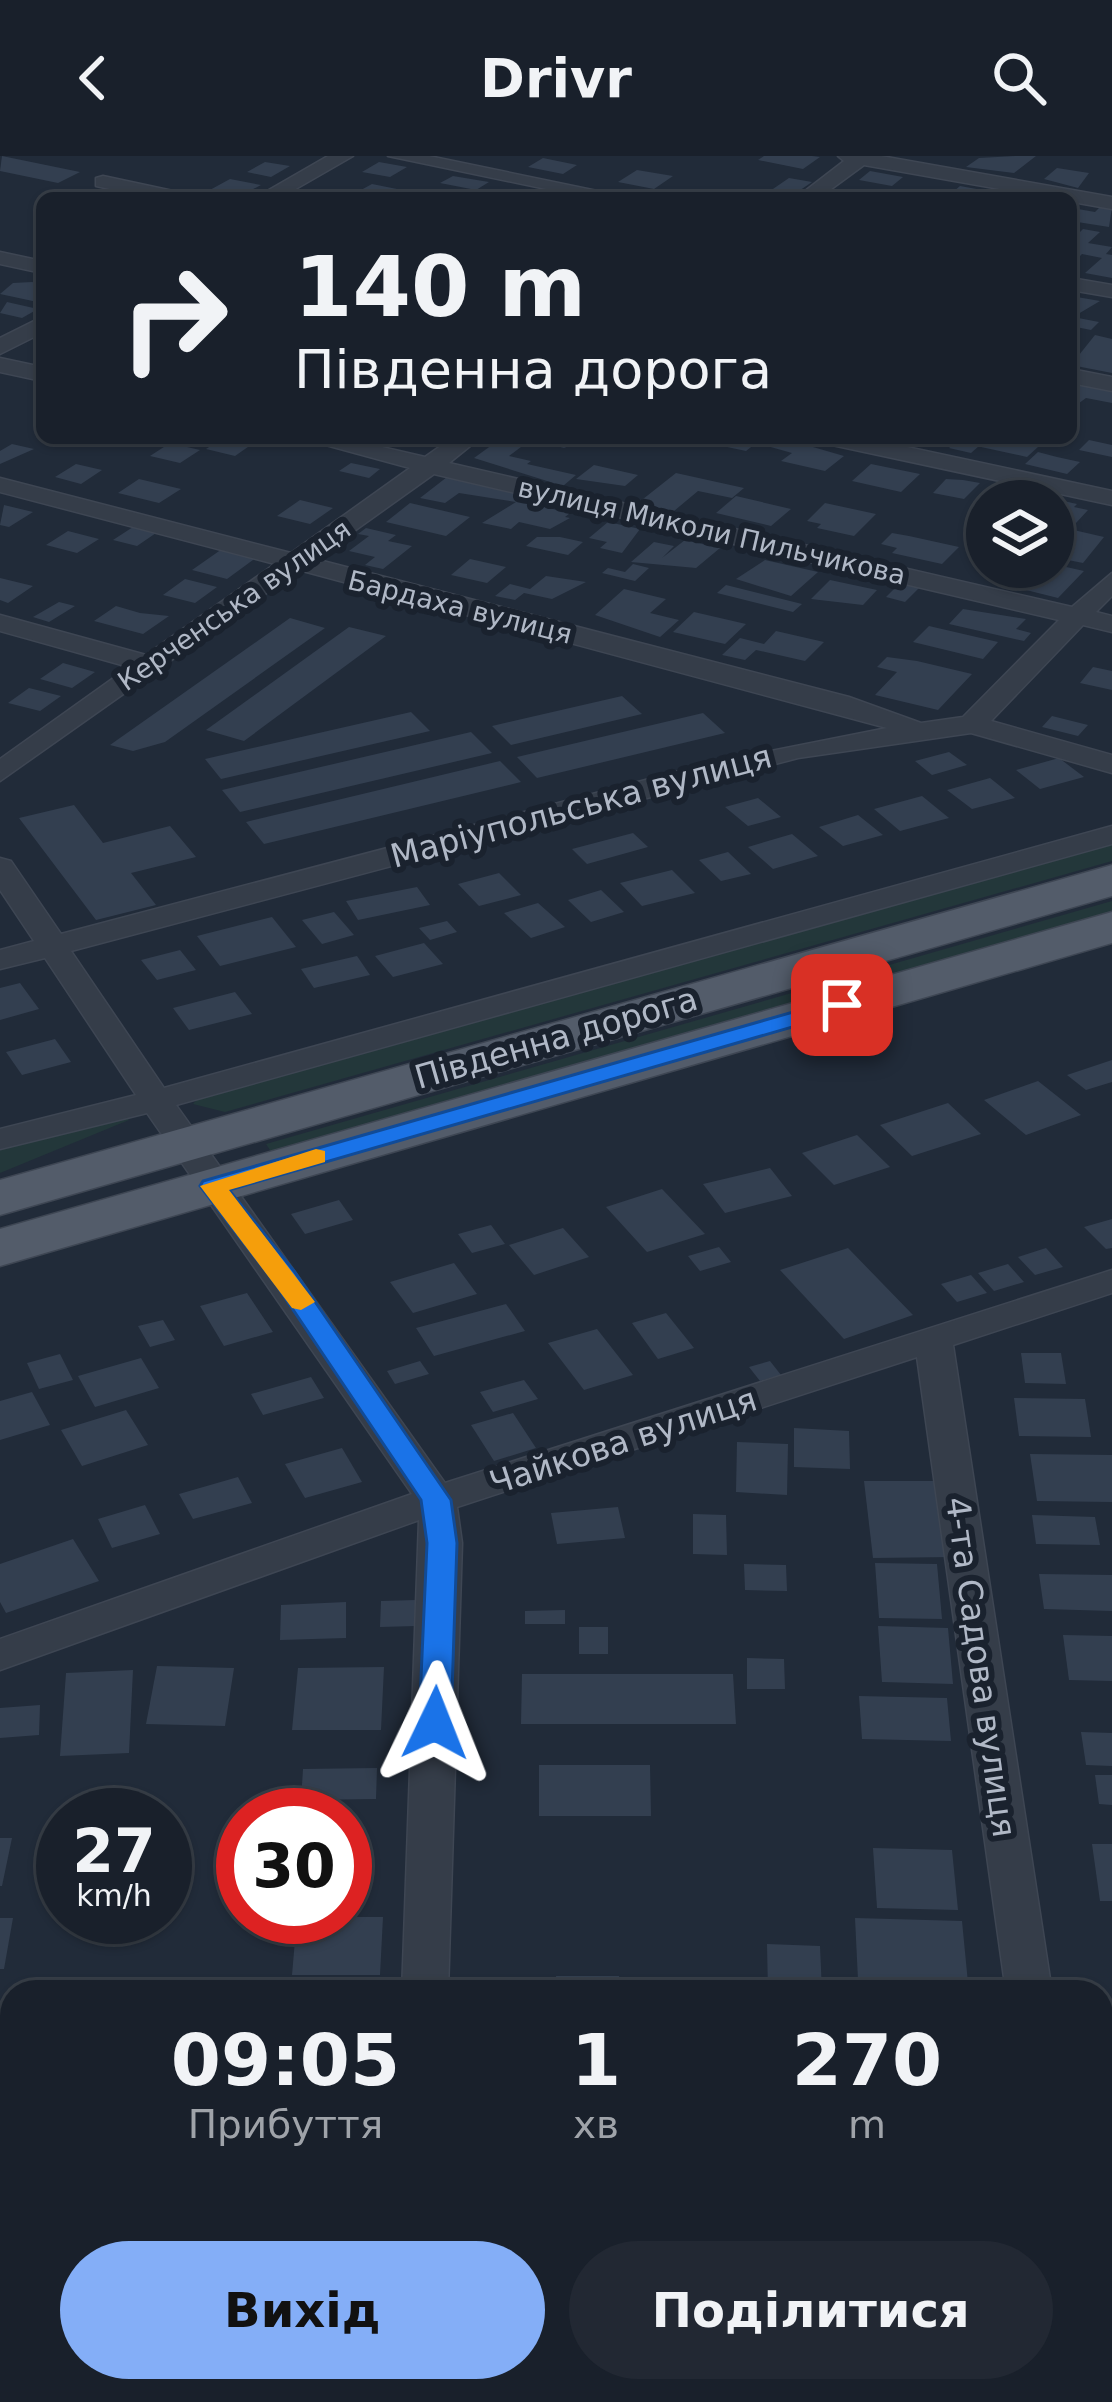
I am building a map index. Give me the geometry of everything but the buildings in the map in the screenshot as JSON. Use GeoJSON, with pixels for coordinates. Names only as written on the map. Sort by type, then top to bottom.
{"type":"FeatureCollection","features":[{"type":"Feature","properties":{"kind":"main road","name":"Південна дорога"},"geometry":{"type":"LineString","coordinates":[[0,1248],[199,1165],[1112,880]]}},
{"type":"Feature","properties":{"kind":"main road","name":"Південна дорога"},"geometry":{"type":"LineString","coordinates":[[0,1198],[199,1165],[1112,927]]}},
{"type":"Feature","properties":{"kind":"street"},"geometry":{"type":"LineString","coordinates":[[276,192],[343,156]]}},
{"type":"Feature","properties":{"kind":"street"},"geometry":{"type":"LineString","coordinates":[[398,156],[589,192]]}},
{"type":"Feature","properties":{"kind":"street"},"geometry":{"type":"LineString","coordinates":[[813,192],[857,157],[1051,192]]}},
{"type":"Feature","properties":{"kind":"street"},"geometry":{"type":"LineString","coordinates":[[103,182],[151,192]]}},
{"type":"Feature","properties":{"kind":"street"},"geometry":{"type":"LineString","coordinates":[[1077,197],[1112,203]]}},
{"type":"Feature","properties":{"kind":"street"},"geometry":{"type":"LineString","coordinates":[[0,258],[36,266]]}},
{"type":"Feature","properties":{"kind":"street"},"geometry":{"type":"LineString","coordinates":[[1077,285],[1112,291]]}},
{"type":"Feature","properties":{"kind":"street"},"geometry":{"type":"LineString","coordinates":[[0,347],[36,327]]}},
{"type":"Feature","properties":{"kind":"street"},"geometry":{"type":"LineString","coordinates":[[0,364],[36,373]]}},
{"type":"Feature","properties":{"kind":"street"},"geometry":{"type":"LineString","coordinates":[[1077,377],[1112,385]]}},
{"type":"Feature","properties":{"kind":"street","name":"вулиця Миколи Пильчикова"},"geometry":{"type":"LineString","coordinates":[[337,444],[1112,624]]}},
{"type":"Feature","properties":{"kind":"street","name":"Керченська вулиця"},"geometry":{"type":"LineString","coordinates":[[0,772],[460,444]]}},
{"type":"Feature","properties":{"kind":"street"},"geometry":{"type":"LineString","coordinates":[[860,444],[1112,498]]}},
{"type":"Feature","properties":{"kind":"street","name":"Бардаха вулиця"},"geometry":{"type":"LineString","coordinates":[[0,485],[838,703],[920,730]]}},
{"type":"Feature","properties":{"kind":"street"},"geometry":{"type":"LineString","coordinates":[[1112,581],[972,724],[1112,764]]}},
{"type":"Feature","properties":{"kind":"street"},"geometry":{"type":"LineString","coordinates":[[0,623],[148,664]]}},
{"type":"Feature","properties":{"kind":"street","name":"Маріупольська вулиця"},"geometry":{"type":"LineString","coordinates":[[0,960],[716,770],[972,724]]}},
{"type":"Feature","properties":{"kind":"street"},"geometry":{"type":"LineString","coordinates":[[0,1139],[1112,835]]}},
{"type":"Feature","properties":{"kind":"street"},"geometry":{"type":"LineString","coordinates":[[0,867],[199,1165],[284,1277],[436,1500],[442,1543],[425,1980]]}},
{"type":"Feature","properties":{"kind":"street","name":"Чайкова вулиця"},"geometry":{"type":"LineString","coordinates":[[0,1655],[436,1500],[1112,1282]]}},
{"type":"Feature","properties":{"kind":"street","name":"4-та Садова вулиця"},"geometry":{"type":"LineString","coordinates":[[934,1343],[1027,1980]]}},
{"type":"Feature","properties":{"kind":"green space"},"geometry":{"type":"Polygon","coordinates":[[[1112,841],[1112,861],[225,1112],[193,1104],[198,1098],[1112,841]]]}},
{"type":"Feature","properties":{"kind":"green space"},"geometry":{"type":"Polygon","coordinates":[[[1112,901],[1112,913],[274,1156],[266,1144],[1112,901]]]}},
{"type":"Feature","properties":{"kind":"green space"},"geometry":{"type":"Polygon","coordinates":[[[124,1113],[129,1120],[0,1173],[0,1147],[124,1113]]]}},
{"type":"Feature","properties":{"kind":"slow traffic"},"geometry":{"type":"LineString","coordinates":[[301,1302],[213,1186],[316,1156]]}},
{"type":"Feature","properties":{"kind":"route"},"geometry":{"type":"LineString","coordinates":[[435,1723],[442,1543],[436,1500],[284,1277],[213,1186],[842,1005]]}}]}
